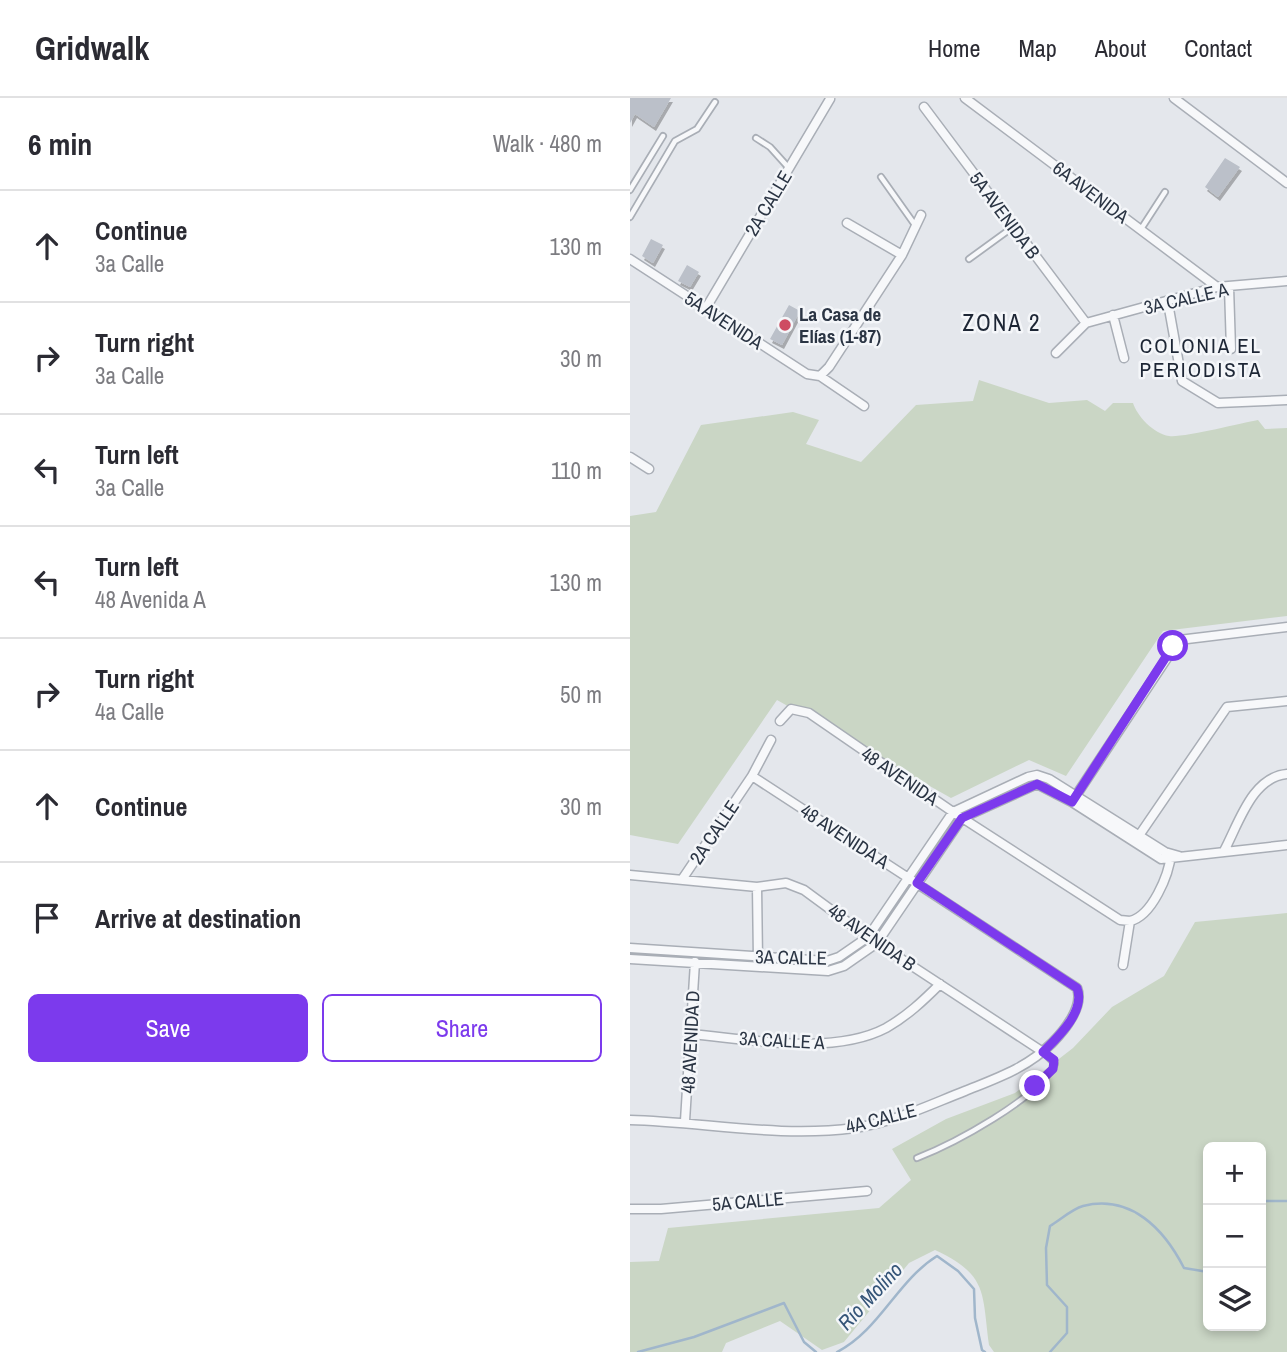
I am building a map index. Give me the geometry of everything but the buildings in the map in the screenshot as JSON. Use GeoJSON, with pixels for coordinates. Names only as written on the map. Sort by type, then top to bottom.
{"type":"FeatureCollection","features":[{"type":"Feature","properties":{"kind":"street","name":"6A AVENIDA"},"geometry":{"type":"LineString","coordinates":[[965,98],[1217,287]]}},
{"type":"Feature","properties":{"kind":"street"},"geometry":{"type":"LineString","coordinates":[[1174,98],[1287,183]]}},
{"type":"Feature","properties":{"kind":"street","name":"2A CALLE"},"geometry":{"type":"LineString","coordinates":[[706,308],[830,99]]}},
{"type":"Feature","properties":{"kind":"street","name":"5A AVENIDA B"},"geometry":{"type":"LineString","coordinates":[[924,107],[1086,323]]}},
{"type":"Feature","properties":{"kind":"street"},"geometry":{"type":"LineString","coordinates":[[820,376],[829,367],[902,255],[921,215]]}},
{"type":"Feature","properties":{"kind":"street"},"geometry":{"type":"LineString","coordinates":[[847,223],[902,255]]}},
{"type":"Feature","properties":{"kind":"street","name":"5A AVENIDA"},"geometry":{"type":"LineString","coordinates":[[630,259],[807,374],[820,376],[864,406]]}},
{"type":"Feature","properties":{"kind":"street","name":"3A CALLE A"},"geometry":{"type":"LineString","coordinates":[[1086,323],[1168,303],[1217,287],[1287,281]]}},
{"type":"Feature","properties":{"kind":"street"},"geometry":{"type":"LineString","coordinates":[[1229,286],[1231,349]]}},
{"type":"Feature","properties":{"kind":"street"},"geometry":{"type":"LineString","coordinates":[[1168,303],[1182,381],[1218,403],[1287,400]]}},
{"type":"Feature","properties":{"kind":"street"},"geometry":{"type":"LineString","coordinates":[[1113,316],[1124,358]]}},
{"type":"Feature","properties":{"kind":"street"},"geometry":{"type":"LineString","coordinates":[[1056,353],[1086,323]]}},
{"type":"Feature","properties":{"kind":"street"},"geometry":{"type":"LineString","coordinates":[[630,457],[649,469]]}},
{"type":"Feature","properties":{"kind":"street"},"geometry":{"type":"LineString","coordinates":[[1074,798],[1180,640],[1287,627]]}},
{"type":"Feature","properties":{"kind":"street"},"geometry":{"type":"LineString","coordinates":[[1137,839],[1227,707],[1287,701]]}},
{"type":"Feature","properties":{"kind":"street","name":"48 AVENIDA"},"geometry":{"type":"LineString","coordinates":[[780,721],[791,709],[809,713],[953,813],[1120,920],[1130,921]]}},
{"type":"Feature","properties":{"kind":"street","name":"2A CALLE"},"geometry":{"type":"LineString","coordinates":[[630,875],[683,878],[752,776],[771,740]]}},
{"type":"Feature","properties":{"kind":"street"},"geometry":{"type":"LineString","coordinates":[[1224,851],[1260,784],[1267,778],[1287,774]]}},
{"type":"Feature","properties":{"kind":"street"},"geometry":{"type":"LineString","coordinates":[[953,813],[1037,775],[1137,839],[1171,857],[1287,845]]}},
{"type":"Feature","properties":{"kind":"street","name":"48 AVENIDA A"},"geometry":{"type":"LineString","coordinates":[[752,776],[1077,988]]}},
{"type":"Feature","properties":{"kind":"street"},"geometry":{"type":"LineString","coordinates":[[962,818],[1037,784],[1074,798]]}},
{"type":"Feature","properties":{"kind":"street","name":"3A CALLE"},"geometry":{"type":"LineString","coordinates":[[630,948],[827,961],[839,957],[868,937],[953,813]]}},
{"type":"Feature","properties":{"kind":"street","name":"3A CALLE"},"geometry":{"type":"LineString","coordinates":[[630,959],[828,971],[844,966],[877,943],[962,818]]}},
{"type":"Feature","properties":{"kind":"street"},"geometry":{"type":"LineString","coordinates":[[1123,965],[1130,921],[1138,919],[1149,907],[1171,857]]}},
{"type":"Feature","properties":{"kind":"street","name":"48 AVENIDA B"},"geometry":{"type":"LineString","coordinates":[[683,878],[757,887],[786,883],[804,890],[868,937],[1043,1052]]}},
{"type":"Feature","properties":{"kind":"street"},"geometry":{"type":"LineString","coordinates":[[757,887],[758,966]]}},
{"type":"Feature","properties":{"kind":"street","name":"48 AVENIDA D"},"geometry":{"type":"LineString","coordinates":[[685,1121],[695,962]]}},
{"type":"Feature","properties":{"kind":"street","name":"3A CALLE A"},"geometry":{"type":"LineString","coordinates":[[690,1034],[780,1042],[835,1043],[884,1029],[916,1009],[940,984]]}},
{"type":"Feature","properties":{"kind":"street","name":"4A CALLE"},"geometry":{"type":"LineString","coordinates":[[630,1120],[685,1121],[798,1131],[855,1128],[909,1113],[1022,1068],[1060,1035],[1079,1004],[1077,988]]}},
{"type":"Feature","properties":{"kind":"street","name":"5A CALLE"},"geometry":{"type":"LineString","coordinates":[[630,1209],[660,1209],[867,1191]]}},
{"type":"Feature","properties":{"kind":"lane"},"geometry":{"type":"LineString","coordinates":[[630,217],[675,141],[697,129],[715,102]]}},
{"type":"Feature","properties":{"kind":"lane"},"geometry":{"type":"LineString","coordinates":[[630,190],[663,136]]}},
{"type":"Feature","properties":{"kind":"lane"},"geometry":{"type":"LineString","coordinates":[[756,138],[771,147],[789,168]]}},
{"type":"Feature","properties":{"kind":"lane"},"geometry":{"type":"LineString","coordinates":[[881,177],[916,226]]}},
{"type":"Feature","properties":{"kind":"lane"},"geometry":{"type":"LineString","coordinates":[[1140,229],[1165,192]]}},
{"type":"Feature","properties":{"kind":"lane"},"geometry":{"type":"LineString","coordinates":[[969,259],[1013,227]]}},
{"type":"Feature","properties":{"kind":"lane"},"geometry":{"type":"LineString","coordinates":[[917,1158],[947,1147],[1008,1108],[1035,1086],[1055,1064],[1043,1052]]}},
{"type":"Feature","properties":{"kind":"green space"},"geometry":{"type":"Polygon","coordinates":[[[979,380],[1049,403],[1087,400],[1105,411],[1113,403],[1133,403],[1147,424],[1169,436],[1199,433],[1258,420],[1265,429],[1287,428],[1287,616],[1163,631],[1066,776],[1029,760],[951,798],[777,700],[678,844],[630,835],[630,516],[656,512],[701,425],[793,412],[819,420],[806,444],[861,462],[916,405],[973,401],[979,380]]]}},
{"type":"Feature","properties":{"kind":"green space"},"geometry":{"type":"Polygon","coordinates":[[[1287,913],[1287,1352],[994,1352],[989,1345],[983,1298],[974,1277],[952,1259],[935,1250],[909,1263],[844,1342],[822,1350],[780,1321],[726,1343],[722,1352],[630,1352],[630,1262],[659,1261],[668,1228],[879,1208],[911,1180],[892,1149],[946,1119],[1015,1093],[1073,1048],[1112,1007],[1164,976],[1195,922],[1287,913]]]}},
{"type":"Feature","properties":{"kind":"waterway","name":"Río Molino"},"geometry":{"type":"LineString","coordinates":[[1266,1201],[1287,1201]]}},
{"type":"Feature","properties":{"kind":"waterway","name":"Río Molino"},"geometry":{"type":"LineString","coordinates":[[1050,1352],[1067,1333],[1067,1307],[1047,1285],[1046,1248],[1050,1226],[1075,1210],[1100,1204],[1131,1210],[1144,1218],[1167,1240],[1184,1268],[1203,1271]]}},
{"type":"Feature","properties":{"kind":"waterway","name":"Río Molino"},"geometry":{"type":"LineString","coordinates":[[837,1352],[865,1332],[910,1279],[937,1256],[958,1271],[974,1289],[975,1318],[982,1350],[985,1352]]}},
{"type":"Feature","properties":{"kind":"waterway","name":"Río Molino"},"geometry":{"type":"LineString","coordinates":[[638,1352],[694,1337],[784,1303],[804,1342],[816,1352]]}},
{"type":"Feature","properties":{"kind":"place","name":"La Casa de Elías (1-87)"},"geometry":{"type":"Point","coordinates":[785,325]}},
{"type":"Feature","properties":{"kind":"district","name":"ZONA 2"},"geometry":{"type":"Point","coordinates":[1002,322]}},
{"type":"Feature","properties":{"kind":"district","name":"COLONIA EL PERIODISTA"},"geometry":{"type":"Point","coordinates":[1201,357]}},
{"type":"Feature","properties":{"kind":"route"},"geometry":{"type":"LineString","coordinates":[[1035,1086],[1053,1069],[1054,1060],[1043,1052],[1060,1035],[1079,1004],[1077,988],[917,883],[962,818],[1037,784],[1072,802],[1173,646]]}}]}
